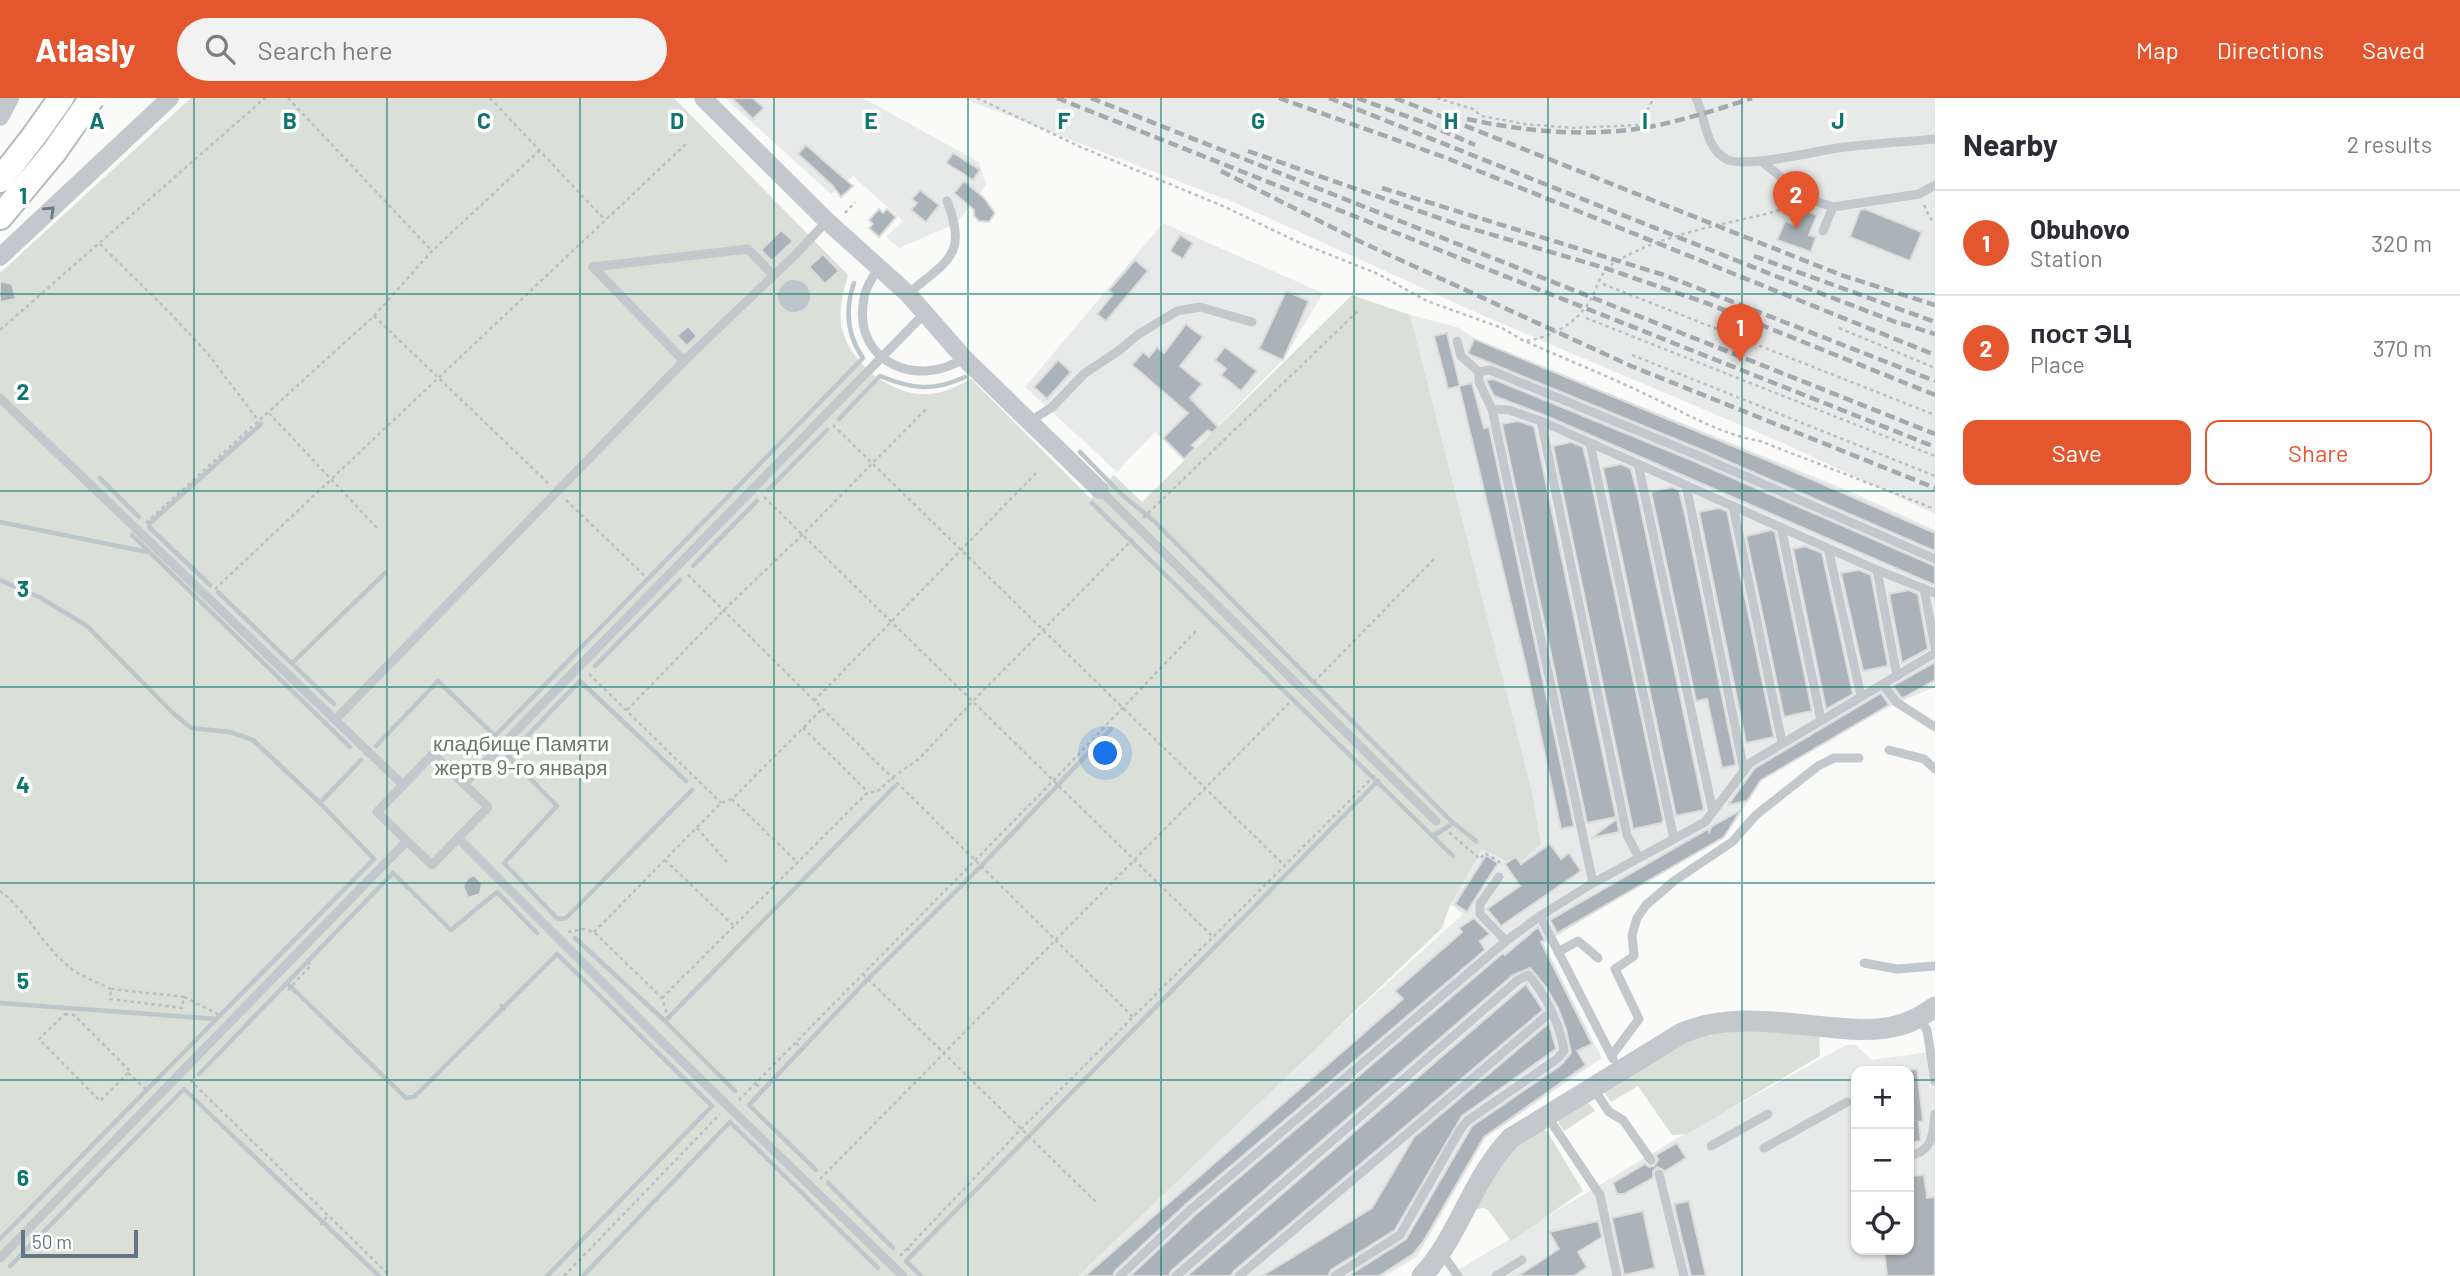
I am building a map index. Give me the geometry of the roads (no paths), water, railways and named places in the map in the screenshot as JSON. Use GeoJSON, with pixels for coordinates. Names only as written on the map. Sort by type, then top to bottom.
{"type":"FeatureCollection","features":[{"type":"Feature","properties":{"kind":"main road"},"geometry":{"type":"LineString","coordinates":[[0,180],[61,98]]}},
{"type":"Feature","properties":{"kind":"main road"},"geometry":{"type":"LineString","coordinates":[[0,217],[54,152],[92,98]]}},
{"type":"Feature","properties":{"kind":"street"},"geometry":{"type":"LineString","coordinates":[[0,117],[10,98]]}},
{"type":"Feature","properties":{"kind":"street"},"geometry":{"type":"LineString","coordinates":[[703,98],[827,221],[908,295],[964,358],[1100,490]]}},
{"type":"Feature","properties":{"kind":"street"},"geometry":{"type":"LineString","coordinates":[[0,257],[168,99]]}},
{"type":"Feature","properties":{"kind":"street"},"geometry":{"type":"LineString","coordinates":[[1422,1276],[1431,1267],[1497,1152],[1511,1138],[1592,1087],[1615,1063],[1710,1023],[1737,1021],[1873,1029],[1895,1027],[1926,1013]]}},
{"type":"Feature","properties":{"kind":"lane"},"geometry":{"type":"LineString","coordinates":[[1696,98],[1706,133],[1714,147],[1727,160],[1761,161],[1838,148],[1935,139]]}},
{"type":"Feature","properties":{"kind":"lane"},"geometry":{"type":"LineString","coordinates":[[1761,161],[1809,199],[1833,206],[1919,194],[1935,185]]}},
{"type":"Feature","properties":{"kind":"lane"},"geometry":{"type":"LineString","coordinates":[[908,295],[953,253],[957,230],[947,201]]}},
{"type":"Feature","properties":{"kind":"lane"},"geometry":{"type":"LineString","coordinates":[[1823,231],[1833,206]]}},
{"type":"Feature","properties":{"kind":"lane"},"geometry":{"type":"LineString","coordinates":[[335,720],[684,361],[827,221]]}},
{"type":"Feature","properties":{"kind":"lane"},"geometry":{"type":"LineString","coordinates":[[684,361],[593,267],[748,249],[773,275]]}},
{"type":"Feature","properties":{"kind":"lane"},"geometry":{"type":"LineString","coordinates":[[878,269],[868,285],[862,304],[863,323],[870,341],[882,357],[901,368],[923,373],[945,369],[964,358]]}},
{"type":"Feature","properties":{"kind":"lane"},"geometry":{"type":"LineString","coordinates":[[1029,422],[1052,407],[1085,373],[1139,334],[1177,311],[1200,307],[1252,322]]}},
{"type":"Feature","properties":{"kind":"lane"},"geometry":{"type":"LineString","coordinates":[[464,784],[925,313]]}},
{"type":"Feature","properties":{"kind":"lane"},"geometry":{"type":"LineString","coordinates":[[1457,341],[1461,356],[1479,372],[1479,382],[1492,409],[1593,883]]}},
{"type":"Feature","properties":{"kind":"lane"},"geometry":{"type":"LineString","coordinates":[[1479,372],[1490,370],[1699,456],[1935,559]]}},
{"type":"Feature","properties":{"kind":"lane"},"geometry":{"type":"LineString","coordinates":[[0,398],[402,785]]}},
{"type":"Feature","properties":{"kind":"lane"},"geometry":{"type":"LineString","coordinates":[[1492,409],[1510,410],[1541,421],[1877,570],[1935,593]]}},
{"type":"Feature","properties":{"kind":"lane"},"geometry":{"type":"LineString","coordinates":[[1541,421],[1627,835],[1639,858]]}},
{"type":"Feature","properties":{"kind":"lane"},"geometry":{"type":"LineString","coordinates":[[1590,443],[1674,839]]}},
{"type":"Feature","properties":{"kind":"lane"},"geometry":{"type":"LineString","coordinates":[[1638,464],[1713,812]]}},
{"type":"Feature","properties":{"kind":"lane"},"geometry":{"type":"LineString","coordinates":[[1686,485],[1744,770]]}},
{"type":"Feature","properties":{"kind":"lane"},"geometry":{"type":"LineString","coordinates":[[1100,490],[1436,821]]}},
{"type":"Feature","properties":{"kind":"lane"},"geometry":{"type":"LineString","coordinates":[[1733,506],[1782,742]]}},
{"type":"Feature","properties":{"kind":"lane"},"geometry":{"type":"LineString","coordinates":[[1781,527],[1821,720]]}},
{"type":"Feature","properties":{"kind":"lane"},"geometry":{"type":"LineString","coordinates":[[1828,548],[1861,696]]}},
{"type":"Feature","properties":{"kind":"lane"},"geometry":{"type":"LineString","coordinates":[[1877,570],[1897,676]]}},
{"type":"Feature","properties":{"kind":"lane"},"geometry":{"type":"LineString","coordinates":[[1119,1276],[1201,1201],[1506,941],[1593,883],[1705,822],[1750,762],[1935,651],[1924,589]]}},
{"type":"Feature","properties":{"kind":"lane"},"geometry":{"type":"LineString","coordinates":[[1883,684],[1896,702],[1935,727]]}},
{"type":"Feature","properties":{"kind":"lane"},"geometry":{"type":"LineString","coordinates":[[1889,750],[1924,759],[1935,769]]}},
{"type":"Feature","properties":{"kind":"lane"},"geometry":{"type":"LineString","coordinates":[[433,754],[464,784],[488,807],[432,866],[376,812],[433,754]]}},
{"type":"Feature","properties":{"kind":"lane"},"geometry":{"type":"LineString","coordinates":[[1615,1063],[1639,1019],[1615,969],[1634,956],[1632,935],[1637,918],[1646,905],[1674,881],[1732,842],[1756,815],[1818,766],[1834,758],[1859,758]]}},
{"type":"Feature","properties":{"kind":"lane"},"geometry":{"type":"LineString","coordinates":[[458,838],[903,1276]]}},
{"type":"Feature","properties":{"kind":"lane"},"geometry":{"type":"LineString","coordinates":[[0,1258],[407,841]]}},
{"type":"Feature","properties":{"kind":"lane"},"geometry":{"type":"LineString","coordinates":[[1500,877],[1480,904],[1480,914],[1506,941]]}},
{"type":"Feature","properties":{"kind":"lane"},"geometry":{"type":"LineString","coordinates":[[1540,916],[1615,1063]]}},
{"type":"Feature","properties":{"kind":"lane"},"geometry":{"type":"LineString","coordinates":[[1558,952],[1578,941],[1598,958]]}},
{"type":"Feature","properties":{"kind":"lane"},"geometry":{"type":"LineString","coordinates":[[1864,964],[1897,969],[1935,966]]}},
{"type":"Feature","properties":{"kind":"lane"},"geometry":{"type":"LineString","coordinates":[[1176,1276],[1528,975],[1536,983],[1551,1012],[1564,1051],[1557,1059],[1467,1121],[1400,1235],[1335,1276]]}},
{"type":"Feature","properties":{"kind":"lane"},"geometry":{"type":"LineString","coordinates":[[1239,1276],[1551,1012]]}},
{"type":"Feature","properties":{"kind":"lane"},"geometry":{"type":"LineString","coordinates":[[1926,1013],[1935,1081]]}},
{"type":"Feature","properties":{"kind":"lane"},"geometry":{"type":"LineString","coordinates":[[1592,1087],[1609,1112],[1623,1120],[1651,1160]]}},
{"type":"Feature","properties":{"kind":"lane"},"geometry":{"type":"LineString","coordinates":[[1764,1148],[1847,1102]]}},
{"type":"Feature","properties":{"kind":"lane"},"geometry":{"type":"LineString","coordinates":[[1711,1146],[1768,1114]]}},
{"type":"Feature","properties":{"kind":"lane"},"geometry":{"type":"LineString","coordinates":[[1914,1155],[1920,1154],[1933,1139],[1935,1114]]}},
{"type":"Feature","properties":{"kind":"lane"},"geometry":{"type":"LineString","coordinates":[[1546,1115],[1600,1195],[1617,1276]]}},
{"type":"Feature","properties":{"kind":"lane"},"geometry":{"type":"LineString","coordinates":[[1659,1174],[1684,1276]]}},
{"type":"Feature","properties":{"kind":"lane"},"geometry":{"type":"LineString","coordinates":[[1440,1251],[1458,1276]]}},
{"type":"Feature","properties":{"kind":"lane"},"geometry":{"type":"LineString","coordinates":[[1496,1276],[1522,1260]]}},
{"type":"Feature","properties":{"kind":"waterway"},"geometry":{"type":"LineString","coordinates":[[376,746],[438,681],[495,736],[863,358],[849,322],[849,302],[854,283]]}},
{"type":"Feature","properties":{"kind":"waterway"},"geometry":{"type":"LineString","coordinates":[[839,419],[880,376],[902,384],[922,387],[943,385],[965,377]]}},
{"type":"Feature","properties":{"kind":"waterway"},"geometry":{"type":"LineString","coordinates":[[210,585],[149,527],[150,523],[261,424]]}},
{"type":"Feature","properties":{"kind":"waterway"},"geometry":{"type":"LineString","coordinates":[[768,490],[827,430]]}},
{"type":"Feature","properties":{"kind":"waterway"},"geometry":{"type":"LineString","coordinates":[[1080,452],[1122,495],[1153,520],[1451,821],[1476,841]]}},
{"type":"Feature","properties":{"kind":"waterway"},"geometry":{"type":"LineString","coordinates":[[100,478],[139,517]]}},
{"type":"Feature","properties":{"kind":"waterway"},"geometry":{"type":"LineString","coordinates":[[693,566],[757,501]]}},
{"type":"Feature","properties":{"kind":"waterway"},"geometry":{"type":"LineString","coordinates":[[1092,503],[1453,856]]}},
{"type":"Feature","properties":{"kind":"waterway"},"geometry":{"type":"LineString","coordinates":[[0,522],[147,552]]}},
{"type":"Feature","properties":{"kind":"waterway"},"geometry":{"type":"LineString","coordinates":[[132,535],[350,747]]}},
{"type":"Feature","properties":{"kind":"waterway"},"geometry":{"type":"LineString","coordinates":[[292,663],[385,573]]}},
{"type":"Feature","properties":{"kind":"waterway"},"geometry":{"type":"LineString","coordinates":[[0,580],[41,598],[87,626],[191,728],[230,732],[253,740],[320,803]]}},
{"type":"Feature","properties":{"kind":"waterway"},"geometry":{"type":"LineString","coordinates":[[595,666],[680,580]]}},
{"type":"Feature","properties":{"kind":"waterway"},"geometry":{"type":"LineString","coordinates":[[218,592],[334,704]]}},
{"type":"Feature","properties":{"kind":"waterway"},"geometry":{"type":"LineString","coordinates":[[686,781],[580,681],[508,756],[557,806],[504,863],[558,919],[566,918],[692,790]]}},
{"type":"Feature","properties":{"kind":"waterway"},"geometry":{"type":"LineString","coordinates":[[816,1170],[749,1105],[1111,729]]}},
{"type":"Feature","properties":{"kind":"waterway"},"geometry":{"type":"LineString","coordinates":[[0,1239],[374,859],[320,803],[361,760]]}},
{"type":"Feature","properties":{"kind":"waterway"},"geometry":{"type":"LineString","coordinates":[[921,1276],[906,1261],[1378,781]]}},
{"type":"Feature","properties":{"kind":"waterway"},"geometry":{"type":"LineString","coordinates":[[665,1021],[895,786]]}},
{"type":"Feature","properties":{"kind":"waterway"},"geometry":{"type":"LineString","coordinates":[[1433,836],[1453,823]]}},
{"type":"Feature","properties":{"kind":"waterway"},"geometry":{"type":"LineString","coordinates":[[199,1074],[393,873],[451,930],[497,892],[537,933]]}},
{"type":"Feature","properties":{"kind":"waterway"},"geometry":{"type":"LineString","coordinates":[[575,938],[665,1021],[735,1091]]}},
{"type":"Feature","properties":{"kind":"waterway"},"geometry":{"type":"LineString","coordinates":[[287,983],[406,1098],[414,1097],[557,954],[712,1106],[547,1276]]}},
{"type":"Feature","properties":{"kind":"waterway"},"geometry":{"type":"LineString","coordinates":[[0,1003],[216,1019]]}},
{"type":"Feature","properties":{"kind":"waterway"},"geometry":{"type":"LineString","coordinates":[[10,1266],[184,1089],[379,1276]]}},
{"type":"Feature","properties":{"kind":"waterway"},"geometry":{"type":"LineString","coordinates":[[583,1276],[730,1122],[878,1268]]}},
{"type":"Feature","properties":{"kind":"waterway"},"geometry":{"type":"LineString","coordinates":[[828,1183],[893,1248]]}},
{"type":"Feature","properties":{"kind":"railway"},"geometry":{"type":"LineString","coordinates":[[1057,98],[1935,447]]}},
{"type":"Feature","properties":{"kind":"railway"},"geometry":{"type":"LineString","coordinates":[[1091,98],[1935,434]]}},
{"type":"Feature","properties":{"kind":"railway"},"geometry":{"type":"LineString","coordinates":[[1279,98],[1444,157],[1935,355]]}},
{"type":"Feature","properties":{"kind":"railway"},"geometry":{"type":"LineString","coordinates":[[1329,98],[1778,277],[1893,321],[1935,334]]}},
{"type":"Feature","properties":{"kind":"railway"},"geometry":{"type":"LineString","coordinates":[[1357,98],[1475,145]]}},
{"type":"Feature","properties":{"kind":"railway"},"geometry":{"type":"LineString","coordinates":[[1395,98],[1841,275],[1935,305]]}},
{"type":"Feature","properties":{"kind":"railway"},"geometry":{"type":"LineString","coordinates":[[1467,119],[1536,130],[1607,132],[1666,123],[1752,98]]}},
{"type":"Feature","properties":{"kind":"railway"},"geometry":{"type":"LineString","coordinates":[[1248,151],[1459,225],[1605,268],[1709,304],[1935,395]]}},
{"type":"Feature","properties":{"kind":"railway"},"geometry":{"type":"LineString","coordinates":[[1221,171],[1359,241],[1631,366],[1935,488]]}},
{"type":"Feature","properties":{"kind":"railway"},"geometry":{"type":"LineString","coordinates":[[1382,188],[1664,275],[1935,381]]}},
{"type":"Feature","properties":{"kind":"railway"},"geometry":{"type":"LineString","coordinates":[[1754,256],[1935,322]]}},
{"type":"Feature","properties":{"kind":"place","name":"пост ЭЦ"},"geometry":{"type":"Point","coordinates":[1796,229]}},
{"type":"Feature","properties":{"kind":"place","name":"Obuhovo"},"geometry":{"type":"Point","coordinates":[1740,362]}},
{"type":"Feature","properties":{"kind":"park label","name":"кладбище Памяти жертв 9-го января"},"geometry":{"type":"Point","coordinates":[521,756]}}]}
